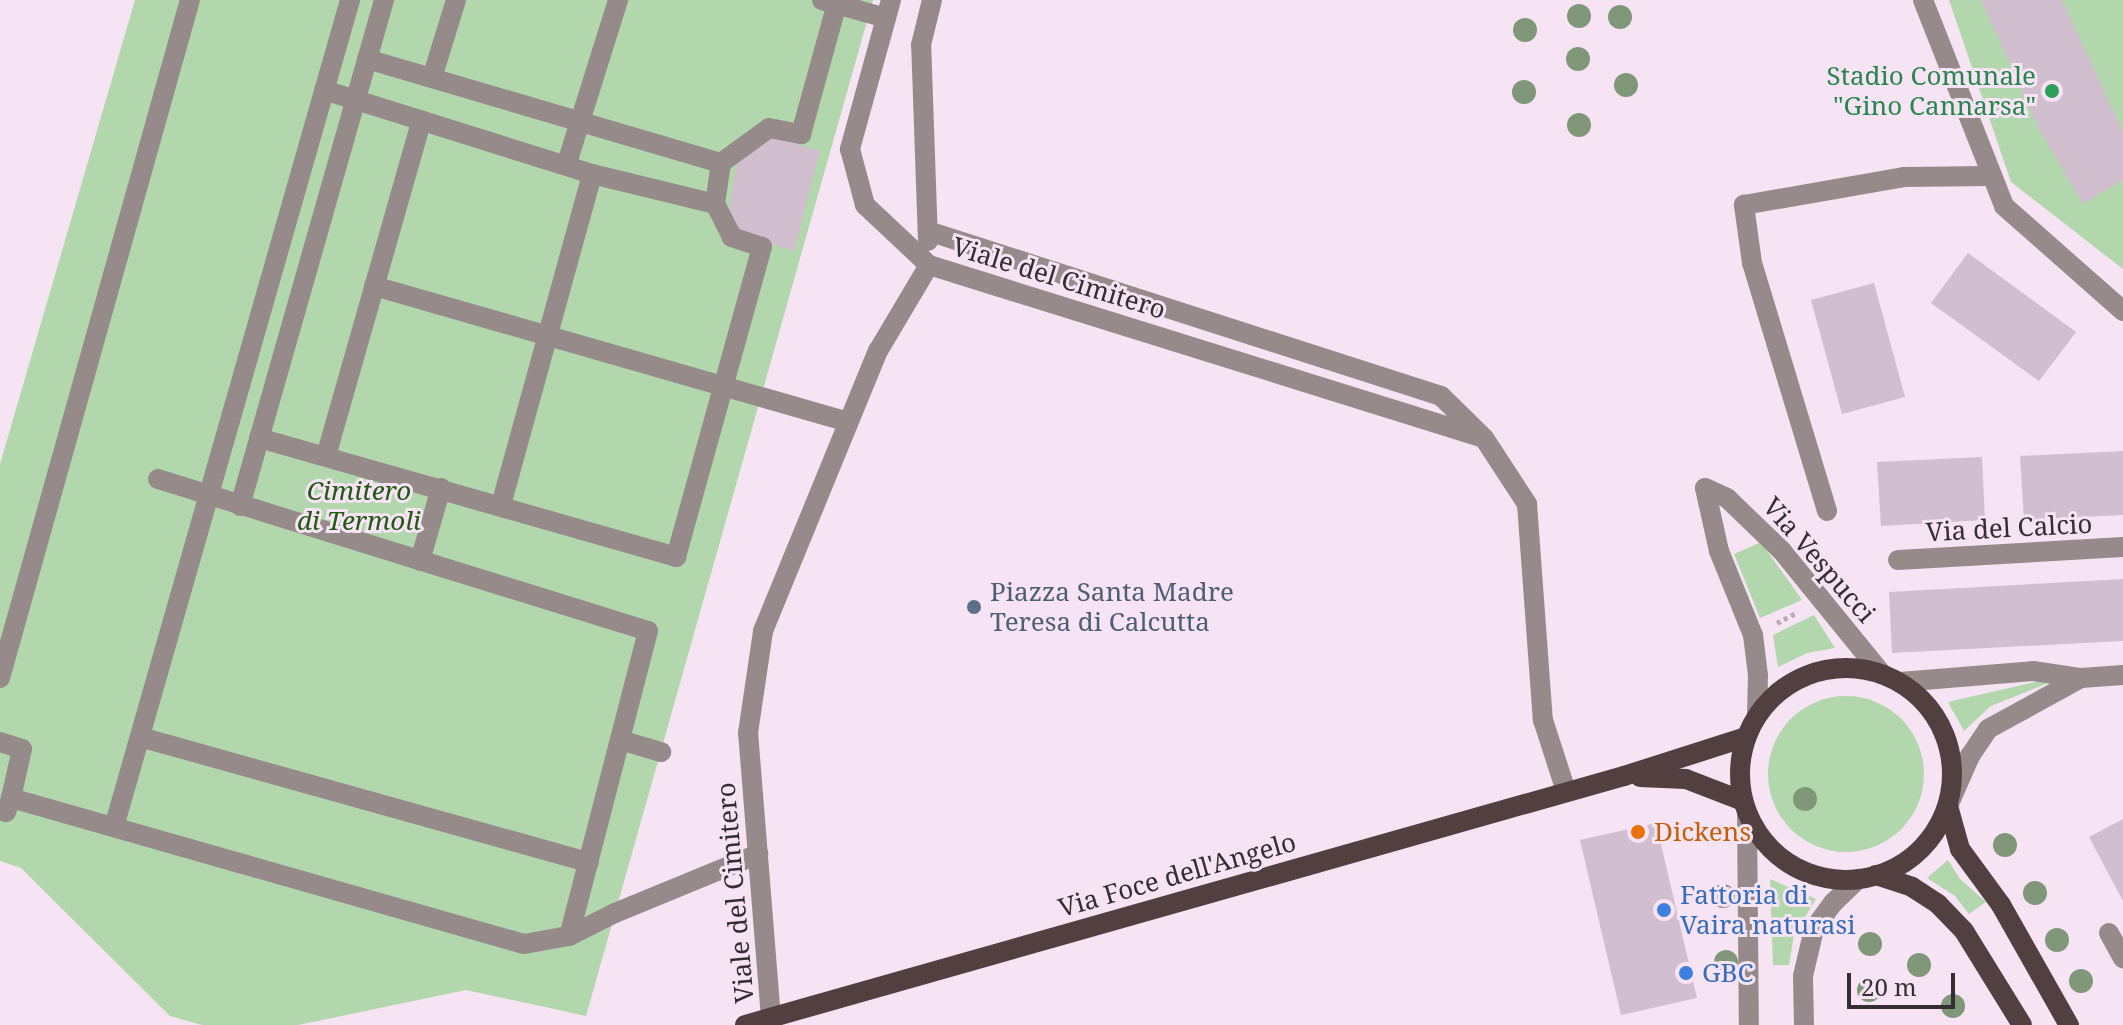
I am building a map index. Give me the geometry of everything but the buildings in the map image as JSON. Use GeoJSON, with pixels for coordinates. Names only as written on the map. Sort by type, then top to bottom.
{"type":"FeatureCollection","features":[{"type":"Feature","properties":{"kind":"main road"},"geometry":{"type":"LineString","coordinates":[[1867,877],[1910,859],[1933,835],[1948,806],[1953,766],[1949,744],[1932,710],[1891,678],[1854,668],[1814,673],[1784,687],[1757,715],[1746,737],[1740,767],[1745,807],[1761,837],[1789,864],[1825,877],[1867,877],[1912,887],[1947,913],[1964,931],[2022,1025]]}},
{"type":"Feature","properties":{"kind":"main road","name":"Via Foce dell'Angelo"},"geometry":{"type":"LineString","coordinates":[[745,1025],[1624,776],[1746,737]]}},
{"type":"Feature","properties":{"kind":"main road","name":"Via Foce dell'Angelo"},"geometry":{"type":"LineString","coordinates":[[1624,776],[1686,779],[1745,807]]}},
{"type":"Feature","properties":{"kind":"main road"},"geometry":{"type":"LineString","coordinates":[[1948,806],[1960,849],[2001,905],[2069,1025]]}},
{"type":"Feature","properties":{"kind":"street"},"geometry":{"type":"LineString","coordinates":[[0,678],[190,0]]}},
{"type":"Feature","properties":{"kind":"street"},"geometry":{"type":"LineString","coordinates":[[114,827],[350,0]]}},
{"type":"Feature","properties":{"kind":"street"},"geometry":{"type":"LineString","coordinates":[[240,506],[384,0]]}},
{"type":"Feature","properties":{"kind":"street"},"geometry":{"type":"LineString","coordinates":[[432,78],[456,0]]}},
{"type":"Feature","properties":{"kind":"street"},"geometry":{"type":"LineString","coordinates":[[567,163],[618,0]]}},
{"type":"Feature","properties":{"kind":"street"},"geometry":{"type":"LineString","coordinates":[[929,265],[921,45],[932,0]]}},
{"type":"Feature","properties":{"kind":"street"},"geometry":{"type":"LineString","coordinates":[[1923,0],[2004,206],[2123,311]]}},
{"type":"Feature","properties":{"kind":"street"},"geometry":{"type":"LineString","coordinates":[[259,438],[676,557],[762,247],[732,237],[715,204],[721,163],[769,128],[801,134],[832,1],[888,9],[850,149],[865,205],[929,265]]}},
{"type":"Feature","properties":{"kind":"street"},"geometry":{"type":"LineString","coordinates":[[367,59],[721,163]]}},
{"type":"Feature","properties":{"kind":"street"},"geometry":{"type":"LineString","coordinates":[[324,90],[567,163],[592,174],[715,204]]}},
{"type":"Feature","properties":{"kind":"street"},"geometry":{"type":"LineString","coordinates":[[326,456],[422,120]]}},
{"type":"Feature","properties":{"kind":"street"},"geometry":{"type":"LineString","coordinates":[[501,505],[592,174]]}},
{"type":"Feature","properties":{"kind":"street"},"geometry":{"type":"LineString","coordinates":[[1827,511],[1752,263],[1744,205],[1904,177],[1990,176]]}},
{"type":"Feature","properties":{"kind":"street"},"geometry":{"type":"LineString","coordinates":[[928,231],[1441,396],[1484,438],[1527,504],[1543,720],[1566,791]]}},
{"type":"Feature","properties":{"kind":"street","name":"Viale del Cimitero"},"geometry":{"type":"LineString","coordinates":[[771,1018],[748,733],[763,631],[878,351],[929,265],[1484,438]]}},
{"type":"Feature","properties":{"kind":"street"},"geometry":{"type":"LineString","coordinates":[[374,286],[848,422]]}},
{"type":"Feature","properties":{"kind":"street"},"geometry":{"type":"LineString","coordinates":[[158,479],[648,631],[569,936]]}},
{"type":"Feature","properties":{"kind":"street"},"geometry":{"type":"LineString","coordinates":[[420,561],[441,488]]}},
{"type":"Feature","properties":{"kind":"street","name":"Via Vespucci"},"geometry":{"type":"LineString","coordinates":[[1757,715],[1753,635],[1719,551],[1705,488],[1727,498],[1753,521],[1891,678]]}},
{"type":"Feature","properties":{"kind":"street","name":"Via del Calcio"},"geometry":{"type":"LineString","coordinates":[[1898,560],[2123,547]]}},
{"type":"Feature","properties":{"kind":"street"},"geometry":{"type":"LineString","coordinates":[[1891,678],[2033,671],[2081,678],[2123,675]]}},
{"type":"Feature","properties":{"kind":"street"},"geometry":{"type":"LineString","coordinates":[[1948,806],[1970,756],[1988,729],[2081,678]]}},
{"type":"Feature","properties":{"kind":"street"},"geometry":{"type":"LineString","coordinates":[[140,737],[589,862]]}},
{"type":"Feature","properties":{"kind":"street"},"geometry":{"type":"LineString","coordinates":[[620,740],[661,752]]}},
{"type":"Feature","properties":{"kind":"street"},"geometry":{"type":"LineString","coordinates":[[0,742],[22,749],[5,804],[114,827],[524,944],[569,936],[615,913],[758,854]]}},
{"type":"Feature","properties":{"kind":"street"},"geometry":{"type":"LineString","coordinates":[[1745,807],[1749,1025]]}},
{"type":"Feature","properties":{"kind":"street"},"geometry":{"type":"LineString","coordinates":[[1804,1025],[1803,976],[1814,929],[1833,903],[1867,877]]}},
{"type":"Feature","properties":{"kind":"street"},"geometry":{"type":"LineString","coordinates":[[2109,933],[2123,958]]}},
{"type":"Feature","properties":{"kind":"path"},"geometry":{"type":"LineString","coordinates":[[1753,635],[1822,600]]}},
{"type":"Feature","properties":{"kind":"green space","name":"Cimitero di Termoli"},"geometry":{"type":"Polygon","coordinates":[[[135,0],[873,0],[586,1016],[466,990],[298,1025],[202,1025],[170,1016],[21,868],[0,861],[0,464],[135,0]]]}},
{"type":"Feature","properties":{"kind":"green space","name":"Stadio Comunale \"Gino Cannarsa\""},"geometry":{"type":"Polygon","coordinates":[[[1949,0],[2123,0],[2123,269],[2011,182],[1949,0]]]}},
{"type":"Feature","properties":{"kind":"green space"},"geometry":{"type":"Polygon","coordinates":[[[1761,542],[1802,600],[1760,618],[1734,554],[1761,542]]]}},
{"type":"Feature","properties":{"kind":"green space"},"geometry":{"type":"Polygon","coordinates":[[[1814,615],[1835,648],[1807,653],[1778,667],[1773,635],[1814,615]]]}},
{"type":"Feature","properties":{"kind":"green space"},"geometry":{"type":"Polygon","coordinates":[[[2048,679],[2051,682],[1991,706],[1964,731],[1948,702],[2048,679]]]}},
{"type":"Feature","properties":{"kind":"green space"},"geometry":{"type":"Polygon","coordinates":[[[1846,696],[1876,702],[1901,719],[1918,744],[1924,774],[1918,804],[1901,829],[1876,846],[1846,852],[1816,846],[1791,829],[1774,804],[1768,774],[1774,744],[1791,719],[1816,702],[1846,696]]]}},
{"type":"Feature","properties":{"kind":"green space"},"geometry":{"type":"Polygon","coordinates":[[[1948,860],[1960,879],[1986,902],[1969,914],[1955,896],[1927,878],[1948,860]]]}},
{"type":"Feature","properties":{"kind":"green space"},"geometry":{"type":"Polygon","coordinates":[[[1770,879],[1816,899],[1794,935],[1789,965],[1773,965],[1770,879]]]}},
{"type":"Feature","properties":{"kind":"place","name":"Stadio Comunale \"Gino Cannarsa\""},"geometry":{"type":"Point","coordinates":[2052,91]}},
{"type":"Feature","properties":{"kind":"place","name":"Piazza Santa Madre Teresa di Calcutta"},"geometry":{"type":"Point","coordinates":[974,607]}},
{"type":"Feature","properties":{"kind":"place","name":"Dickens"},"geometry":{"type":"Point","coordinates":[1638,832]}},
{"type":"Feature","properties":{"kind":"place","name":"Fattoria di Vaira naturasi"},"geometry":{"type":"Point","coordinates":[1664,910]}},
{"type":"Feature","properties":{"kind":"place","name":"GBC"},"geometry":{"type":"Point","coordinates":[1686,973]}}]}
